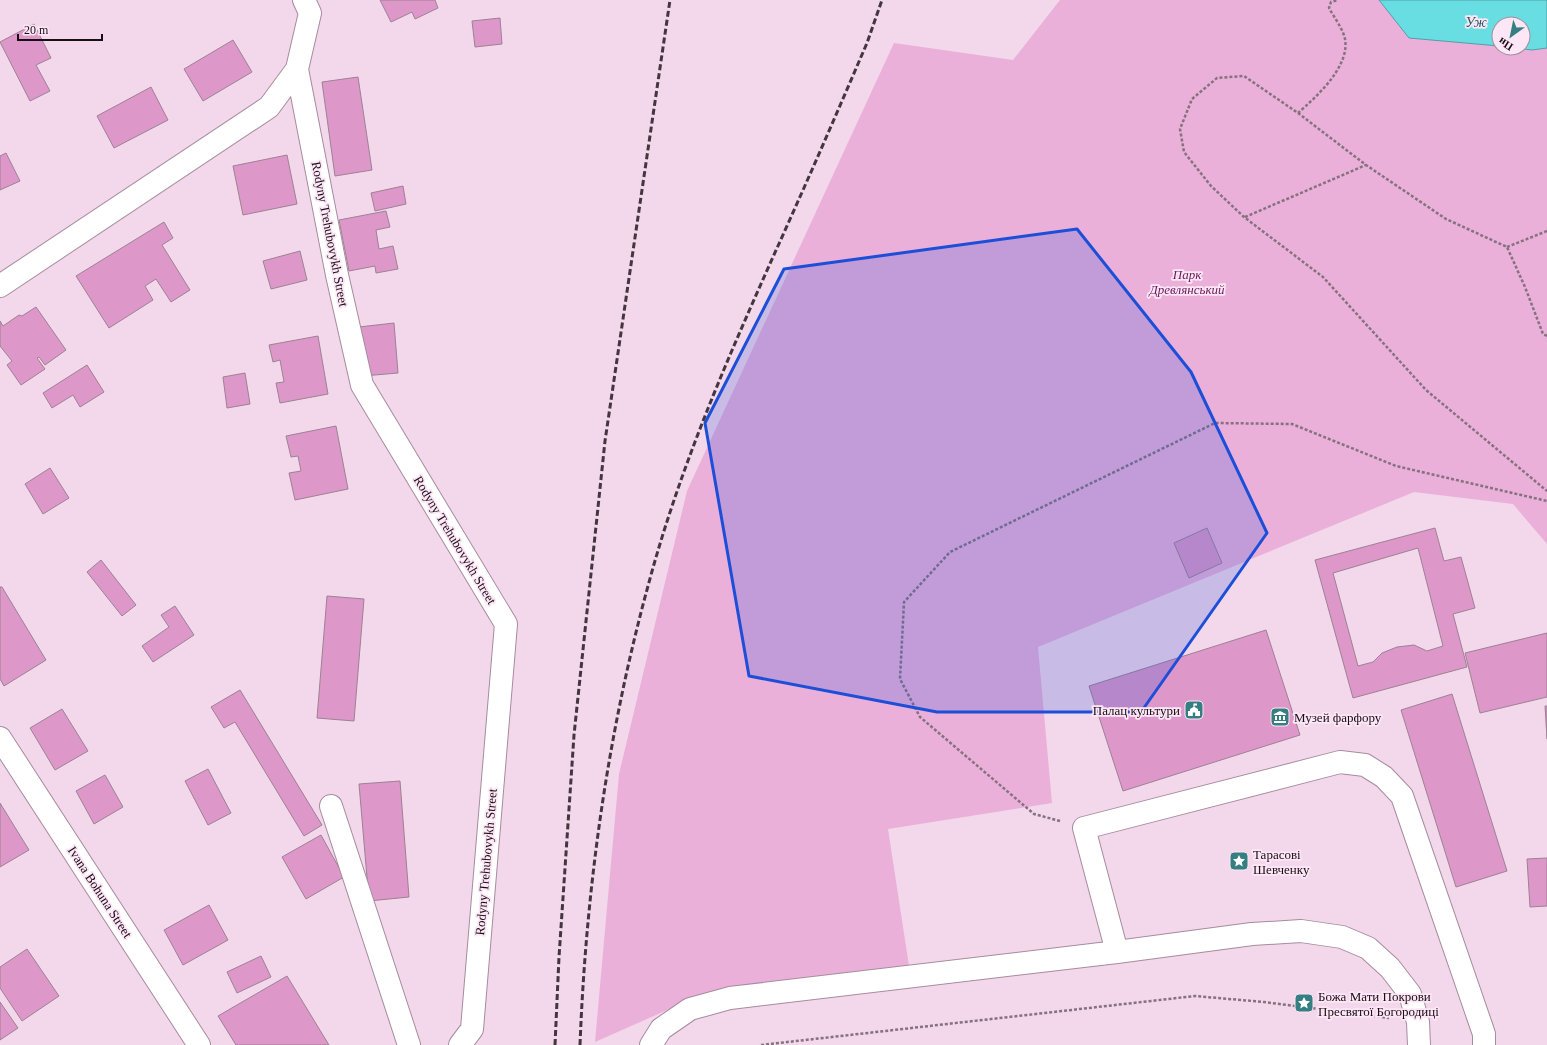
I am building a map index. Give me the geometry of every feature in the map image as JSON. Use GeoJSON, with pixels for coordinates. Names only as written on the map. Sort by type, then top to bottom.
{"type":"FeatureCollection","features":[{"type":"Feature","properties":{"kind":"street","name":"Rodyny Trehubovykh Street"},"geometry":{"type":"LineString","coordinates":[[0,286],[269,107],[297,69],[310,13],[304,0]]}},
{"type":"Feature","properties":{"kind":"street","name":"Rodyny Trehubovykh Street"},"geometry":{"type":"LineString","coordinates":[[297,69],[337,275],[362,385],[506,624],[466,1037]]}},
{"type":"Feature","properties":{"kind":"street","name":"Ivana Bohuna Street"},"geometry":{"type":"LineString","coordinates":[[0,738],[199,1045]]}},
{"type":"Feature","properties":{"kind":"street"},"geometry":{"type":"LineString","coordinates":[[1117,952],[1084,828],[1340,762],[1365,766],[1384,777],[1402,796],[1484,1034],[1484,1045]]}},
{"type":"Feature","properties":{"kind":"street"},"geometry":{"type":"LineString","coordinates":[[331,806],[409,1045]]}},
{"type":"Feature","properties":{"kind":"street"},"geometry":{"type":"LineString","coordinates":[[651,1045],[661,1029],[690,1009],[730,998],[1117,952],[1252,934],[1300,931],[1342,937],[1368,948],[1390,968],[1410,994],[1418,1022],[1419,1045]]}},
{"type":"Feature","properties":{"kind":"path"},"geometry":{"type":"LineString","coordinates":[[1298,113],[1324,90],[1343,59],[1345,39],[1329,8],[1331,2],[1338,0]]}},
{"type":"Feature","properties":{"kind":"path"},"geometry":{"type":"LineString","coordinates":[[1547,336],[1543,334],[1526,287],[1507,247],[1446,219],[1366,165],[1298,113],[1244,76],[1217,78],[1192,99],[1180,129],[1184,152],[1211,186],[1244,218],[1323,276],[1426,390],[1547,491]]}},
{"type":"Feature","properties":{"kind":"path"},"geometry":{"type":"LineString","coordinates":[[1244,218],[1366,165]]}},
{"type":"Feature","properties":{"kind":"path"},"geometry":{"type":"LineString","coordinates":[[1507,247],[1547,231]]}},
{"type":"Feature","properties":{"kind":"path"},"geometry":{"type":"LineString","coordinates":[[1084,828],[1034,814],[920,717],[900,679],[904,602],[950,552],[1214,423],[1292,424],[1396,466],[1547,500]]}},
{"type":"Feature","properties":{"kind":"path"},"geometry":{"type":"LineString","coordinates":[[760,1045],[1195,996],[1264,1002],[1389,1018]]}},
{"type":"Feature","properties":{"kind":"highlighted area"},"geometry":{"type":"Polygon","coordinates":[[[1077,229],[1191,372],[1267,533],[1141,712],[937,712],[749,676],[705,423],[784,269],[1077,229]]]}},
{"type":"Feature","properties":{"kind":"green space","name":"Парк Древлянський"},"geometry":{"type":"Polygon","coordinates":[[[1060,0],[1547,0],[1547,544],[1513,504],[1414,492],[1038,647],[1052,803],[888,829],[909,966],[701,995],[595,1042],[619,774],[687,491],[894,43],[1013,60],[1060,0]]]}},
{"type":"Feature","properties":{"kind":"water","name":"Уж"},"geometry":{"type":"Polygon","coordinates":[[[1379,0],[1547,0],[1547,48],[1531,50],[1531,16],[1491,16],[1491,45],[1409,38],[1379,0]]]}},
{"type":"Feature","properties":{"kind":"building"},"geometry":{"type":"Polygon","coordinates":[[[380,0],[435,0],[438,8],[415,19],[412,12],[391,22],[380,0]]]}},
{"type":"Feature","properties":{"kind":"building"},"geometry":{"type":"Polygon","coordinates":[[[500,18],[502,44],[475,47],[472,21],[500,18]]]}},
{"type":"Feature","properties":{"kind":"building"},"geometry":{"type":"Polygon","coordinates":[[[34,24],[51,58],[36,65],[50,91],[30,101],[0,42],[34,24]]]}},
{"type":"Feature","properties":{"kind":"building"},"geometry":{"type":"Polygon","coordinates":[[[233,40],[252,72],[203,101],[184,69],[233,40]]]}},
{"type":"Feature","properties":{"kind":"building"},"geometry":{"type":"Polygon","coordinates":[[[358,77],[372,170],[335,176],[322,82],[358,77]]]}},
{"type":"Feature","properties":{"kind":"building"},"geometry":{"type":"Polygon","coordinates":[[[151,87],[168,120],[114,148],[97,116],[151,87]]]}},
{"type":"Feature","properties":{"kind":"building"},"geometry":{"type":"Polygon","coordinates":[[[6,153],[20,181],[0,190],[0,156],[6,153]]]}},
{"type":"Feature","properties":{"kind":"building"},"geometry":{"type":"Polygon","coordinates":[[[287,155],[297,204],[243,215],[233,166],[287,155]]]}},
{"type":"Feature","properties":{"kind":"building"},"geometry":{"type":"Polygon","coordinates":[[[403,186],[406,204],[375,211],[371,193],[403,186]]]}},
{"type":"Feature","properties":{"kind":"building"},"geometry":{"type":"Polygon","coordinates":[[[386,211],[390,227],[376,230],[379,249],[393,246],[398,269],[376,273],[375,266],[349,271],[339,220],[386,211]]]}},
{"type":"Feature","properties":{"kind":"building"},"geometry":{"type":"Polygon","coordinates":[[[164,222],[173,238],[162,245],[190,290],[171,302],[156,279],[145,286],[153,300],[109,328],[76,276],[164,222]]]}},
{"type":"Feature","properties":{"kind":"building"},"geometry":{"type":"Polygon","coordinates":[[[300,251],[307,280],[271,289],[263,261],[300,251]]]}},
{"type":"Feature","properties":{"kind":"building"},"geometry":{"type":"Polygon","coordinates":[[[36,307],[66,350],[45,365],[39,357],[37,358],[45,369],[21,385],[7,365],[12,361],[0,346],[0,321],[3,326],[19,315],[22,316],[36,307]]]}},
{"type":"Feature","properties":{"kind":"building"},"geometry":{"type":"Polygon","coordinates":[[[394,323],[398,373],[363,376],[359,327],[394,323]]]}},
{"type":"Feature","properties":{"kind":"building"},"geometry":{"type":"Polygon","coordinates":[[[318,336],[328,394],[280,403],[276,383],[284,382],[280,360],[273,362],[269,345],[318,336]]]}},
{"type":"Feature","properties":{"kind":"building"},"geometry":{"type":"Polygon","coordinates":[[[87,365],[104,392],[80,407],[73,395],[52,408],[43,393],[87,365]]]}},
{"type":"Feature","properties":{"kind":"building"},"geometry":{"type":"Polygon","coordinates":[[[245,373],[250,404],[227,408],[223,377],[245,373]]]}},
{"type":"Feature","properties":{"kind":"building"},"geometry":{"type":"Polygon","coordinates":[[[336,426],[348,489],[295,500],[289,473],[301,471],[298,456],[291,457],[286,436],[336,426]]]}},
{"type":"Feature","properties":{"kind":"building"},"geometry":{"type":"Polygon","coordinates":[[[50,468],[69,498],[43,514],[25,484],[50,468]]]}},
{"type":"Feature","properties":{"kind":"building"},"geometry":{"type":"Polygon","coordinates":[[[1207,528],[1222,563],[1189,578],[1174,543],[1207,528]]]}},
{"type":"Feature","properties":{"kind":"building"},"geometry":{"type":"Polygon","coordinates":[[[1435,528],[1444,561],[1461,557],[1475,608],[1453,614],[1467,667],[1353,698],[1315,560],[1435,528]],[[1418,548],[1333,573],[1358,666],[1373,662],[1382,653],[1397,647],[1414,645],[1427,651],[1443,646],[1418,548]]]}},
{"type":"Feature","properties":{"kind":"building"},"geometry":{"type":"Polygon","coordinates":[[[101,560],[136,605],[122,616],[87,572],[101,560]]]}},
{"type":"Feature","properties":{"kind":"building"},"geometry":{"type":"Polygon","coordinates":[[[0,587],[2,587],[46,660],[4,686],[0,679],[0,587]]]}},
{"type":"Feature","properties":{"kind":"building"},"geometry":{"type":"Polygon","coordinates":[[[327,596],[364,599],[354,721],[317,718],[327,596]]]}},
{"type":"Feature","properties":{"kind":"building"},"geometry":{"type":"Polygon","coordinates":[[[175,606],[194,635],[153,662],[142,646],[169,627],[161,615],[175,606]]]}},
{"type":"Feature","properties":{"kind":"building","name":"Палац культури"},"geometry":{"type":"Polygon","coordinates":[[[1266,630],[1300,735],[1123,791],[1089,686],[1266,630]]]}},
{"type":"Feature","properties":{"kind":"building"},"geometry":{"type":"Polygon","coordinates":[[[1547,633],[1547,697],[1480,713],[1465,653],[1547,633]]]}},
{"type":"Feature","properties":{"kind":"building"},"geometry":{"type":"Polygon","coordinates":[[[240,690],[322,825],[304,836],[235,722],[224,728],[211,707],[240,690]]]}},
{"type":"Feature","properties":{"kind":"building"},"geometry":{"type":"Polygon","coordinates":[[[1452,694],[1507,871],[1456,887],[1401,710],[1452,694]]]}},
{"type":"Feature","properties":{"kind":"building"},"geometry":{"type":"Polygon","coordinates":[[[1545,706],[1547,706],[1547,739],[1545,706]]]}},
{"type":"Feature","properties":{"kind":"building"},"geometry":{"type":"Polygon","coordinates":[[[62,709],[88,751],[55,770],[30,728],[62,709]]]}},
{"type":"Feature","properties":{"kind":"building"},"geometry":{"type":"Polygon","coordinates":[[[208,769],[231,813],[208,825],[185,781],[208,769]]]}},
{"type":"Feature","properties":{"kind":"building"},"geometry":{"type":"Polygon","coordinates":[[[105,775],[123,807],[94,824],[76,791],[105,775]]]}},
{"type":"Feature","properties":{"kind":"building"},"geometry":{"type":"Polygon","coordinates":[[[400,781],[409,897],[369,901],[359,784],[400,781]]]}},
{"type":"Feature","properties":{"kind":"building"},"geometry":{"type":"Polygon","coordinates":[[[0,803],[29,850],[0,867],[0,803]]]}},
{"type":"Feature","properties":{"kind":"building"},"geometry":{"type":"Polygon","coordinates":[[[321,835],[344,877],[306,899],[282,857],[321,835]]]}},
{"type":"Feature","properties":{"kind":"building"},"geometry":{"type":"Polygon","coordinates":[[[1547,858],[1547,906],[1530,907],[1527,859],[1547,858]]]}},
{"type":"Feature","properties":{"kind":"building"},"geometry":{"type":"Polygon","coordinates":[[[209,905],[228,940],[183,965],[164,930],[209,905]]]}},
{"type":"Feature","properties":{"kind":"building"},"geometry":{"type":"Polygon","coordinates":[[[27,949],[59,996],[22,1021],[0,988],[0,967],[27,949]]]}},
{"type":"Feature","properties":{"kind":"building"},"geometry":{"type":"Polygon","coordinates":[[[261,956],[271,977],[237,993],[227,972],[261,956]]]}},
{"type":"Feature","properties":{"kind":"building"},"geometry":{"type":"Polygon","coordinates":[[[287,976],[329,1045],[236,1045],[218,1016],[287,976]]]}},
{"type":"Feature","properties":{"kind":"building"},"geometry":{"type":"Polygon","coordinates":[[[0,1002],[18,1028],[0,1040],[0,1002]]]}},
{"type":"Feature","properties":{"kind":"railway"},"geometry":{"type":"LineString","coordinates":[[555,1045],[559,957],[574,735],[605,441],[670,0]]}},
{"type":"Feature","properties":{"kind":"railway"},"geometry":{"type":"LineString","coordinates":[[580,1045],[587,929],[601,814],[621,699],[648,586],[677,491],[712,398],[867,43],[882,0]]}},
{"type":"Feature","properties":{"kind":"place","name":"Палац культури"},"geometry":{"type":"Point","coordinates":[1194,710]}},
{"type":"Feature","properties":{"kind":"place","name":"Музей фарфору"},"geometry":{"type":"Point","coordinates":[1280,717]}},
{"type":"Feature","properties":{"kind":"place","name":"Тарасові Шевченку"},"geometry":{"type":"Point","coordinates":[1239,861]}},
{"type":"Feature","properties":{"kind":"place","name":"Божа Мати Покрови Пресвятої Богородиці"},"geometry":{"type":"Point","coordinates":[1304,1003]}}]}
